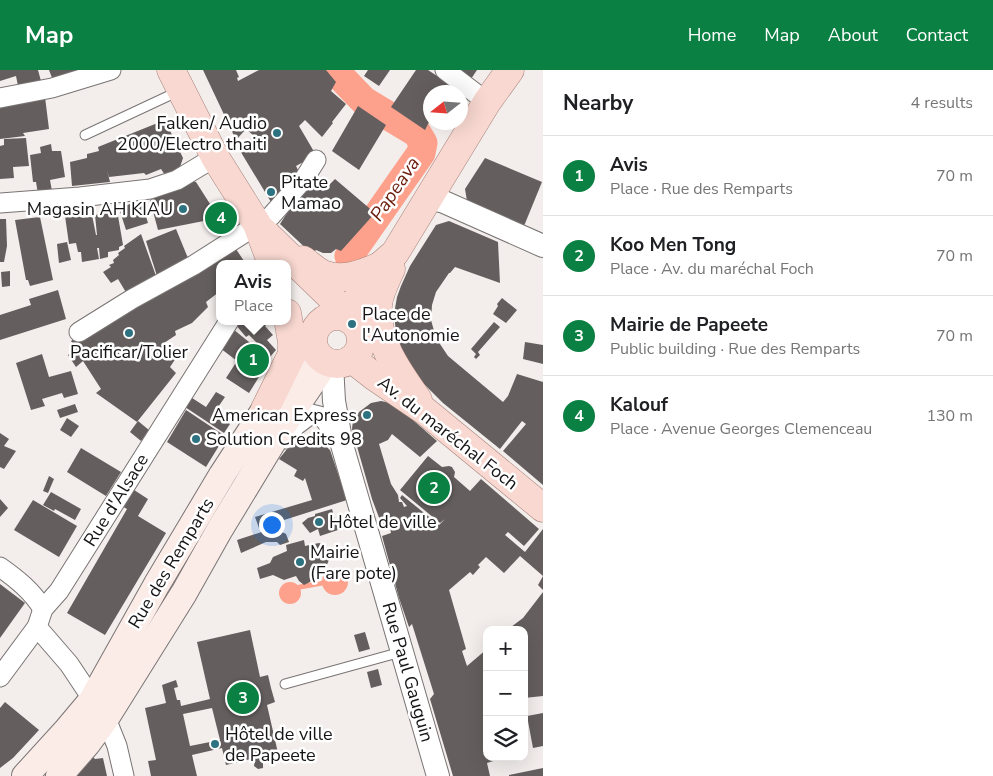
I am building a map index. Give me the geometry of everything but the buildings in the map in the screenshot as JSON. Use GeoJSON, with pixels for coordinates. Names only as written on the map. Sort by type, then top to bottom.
{"type":"FeatureCollection","features":[{"type":"Feature","properties":{"kind":"main road"},"geometry":{"type":"LineString","coordinates":[[342,316],[380,266],[395,253],[487,102],[510,70]]}},
{"type":"Feature","properties":{"kind":"main road"},"geometry":{"type":"LineString","coordinates":[[176,80],[215,158],[268,243],[288,260]]}},
{"type":"Feature","properties":{"kind":"main road"},"geometry":{"type":"LineString","coordinates":[[408,231],[383,287],[379,299],[378,314],[383,341],[425,411]]}},
{"type":"Feature","properties":{"kind":"main road"},"geometry":{"type":"LineString","coordinates":[[268,243],[323,274],[342,277],[358,275],[380,266]]}},
{"type":"Feature","properties":{"kind":"main road"},"geometry":{"type":"LineString","coordinates":[[291,263],[332,298],[342,316]]}},
{"type":"Feature","properties":{"kind":"main road"},"geometry":{"type":"LineString","coordinates":[[291,296],[327,354]]}},
{"type":"Feature","properties":{"kind":"main road"},"geometry":{"type":"LineString","coordinates":[[342,316],[352,321],[358,328],[361,336],[358,352],[327,354],[317,326],[327,317],[342,316]]}},
{"type":"Feature","properties":{"kind":"main road"},"geometry":{"type":"LineString","coordinates":[[265,409],[292,354],[289,325]]}},
{"type":"Feature","properties":{"kind":"main road","name":"Av. du maréchal Foch"},"geometry":{"type":"LineString","coordinates":[[327,354],[375,377],[425,411],[543,508]]}},
{"type":"Feature","properties":{"kind":"main road","name":"Rue des Remparts"},"geometry":{"type":"LineString","coordinates":[[59,776],[87,744],[99,709],[157,584],[222,475],[295,366],[327,354]]}},
{"type":"Feature","properties":{"kind":"main road","name":"Rue des Remparts"},"geometry":{"type":"LineString","coordinates":[[25,776],[66,731],[99,709],[175,608],[327,354]]}},
{"type":"Feature","properties":{"kind":"street"},"geometry":{"type":"LineString","coordinates":[[0,98],[52,88],[111,70]]}},
{"type":"Feature","properties":{"kind":"street"},"geometry":{"type":"LineString","coordinates":[[445,70],[487,102]]}},
{"type":"Feature","properties":{"kind":"street"},"geometry":{"type":"LineString","coordinates":[[0,203],[150,189],[176,180],[215,158]]}},
{"type":"Feature","properties":{"kind":"street"},"geometry":{"type":"LineString","coordinates":[[78,332],[132,299],[201,261],[268,243],[271,216],[304,180],[316,160]]}},
{"type":"Feature","properties":{"kind":"street"},"geometry":{"type":"LineString","coordinates":[[430,198],[444,202],[543,246]]}},
{"type":"Feature","properties":{"kind":"street","name":"Rue d'Alsace"},"geometry":{"type":"LineString","coordinates":[[0,677],[38,627],[43,609],[64,583],[226,325]]}},
{"type":"Feature","properties":{"kind":"street","name":"Rue Paul Gauguin"},"geometry":{"type":"LineString","coordinates":[[327,354],[342,445],[438,776]]}},
{"type":"Feature","properties":{"kind":"street"},"geometry":{"type":"LineString","coordinates":[[203,560],[295,426],[310,414],[322,417],[342,445]]}},
{"type":"Feature","properties":{"kind":"street"},"geometry":{"type":"LineString","coordinates":[[0,566],[35,597],[43,609]]}},
{"type":"Feature","properties":{"kind":"street"},"geometry":{"type":"LineString","coordinates":[[38,627],[69,664],[99,709],[117,746],[124,776]]}},
{"type":"Feature","properties":{"kind":"lane"},"geometry":{"type":"LineString","coordinates":[[85,135],[176,80]]}},
{"type":"Feature","properties":{"kind":"lane"},"geometry":{"type":"LineString","coordinates":[[285,684],[401,652]]}},
{"type":"Feature","properties":{"kind":"shaded area"},"geometry":{"type":"Polygon","coordinates":[[[335,569],[344,573],[348,582],[344,591],[335,595],[326,591],[322,582],[326,573],[335,569]]]}},
{"type":"Feature","properties":{"kind":"shaded area"},"geometry":{"type":"Polygon","coordinates":[[[286,582],[294,582],[301,589],[301,597],[294,604],[286,604],[279,597],[279,589],[286,582]]]}},
{"type":"Feature","properties":{"kind":"waterway","name":"Papeava"},"geometry":{"type":"LineString","coordinates":[[334,70],[364,101],[417,133],[423,143],[421,153],[349,256]]}},
{"type":"Feature","properties":{"kind":"waterway"},"geometry":{"type":"LineString","coordinates":[[300,587],[322,583]]}},
{"type":"Feature","properties":{"kind":"place","name":"Falken/ Audio 2000/Electro thaiti"},"geometry":{"type":"Point","coordinates":[277,133]}},
{"type":"Feature","properties":{"kind":"place","name":"Pitate Mamao"},"geometry":{"type":"Point","coordinates":[271,192]}},
{"type":"Feature","properties":{"kind":"place","name":"Magasin AH KIAU"},"geometry":{"type":"Point","coordinates":[183,209]}},
{"type":"Feature","properties":{"kind":"place","name":"Kalouf"},"geometry":{"type":"Point","coordinates":[221,218]}},
{"type":"Feature","properties":{"kind":"place","name":"Place de l'Autonomie"},"geometry":{"type":"Point","coordinates":[352,324]}},
{"type":"Feature","properties":{"kind":"place","name":"Pacificar/Tolier"},"geometry":{"type":"Point","coordinates":[129,333]}},
{"type":"Feature","properties":{"kind":"place","name":"Avis"},"geometry":{"type":"Point","coordinates":[253,360]}},
{"type":"Feature","properties":{"kind":"place","name":"American Express"},"geometry":{"type":"Point","coordinates":[367,415]}},
{"type":"Feature","properties":{"kind":"place","name":"Solution Credits 98"},"geometry":{"type":"Point","coordinates":[196,439]}},
{"type":"Feature","properties":{"kind":"place","name":"Koo Men Tong"},"geometry":{"type":"Point","coordinates":[434,488]}},
{"type":"Feature","properties":{"kind":"place","name":"Hôtel de ville"},"geometry":{"type":"Point","coordinates":[319,522]}},
{"type":"Feature","properties":{"kind":"place","name":"Mairie (Fare pote)"},"geometry":{"type":"Point","coordinates":[300,562]}},
{"type":"Feature","properties":{"kind":"place","name":"Mairie de Papeete"},"geometry":{"type":"Point","coordinates":[243,698]}},
{"type":"Feature","properties":{"kind":"place","name":"Hôtel de ville de Papeete"},"geometry":{"type":"Point","coordinates":[215,744]}}]}
